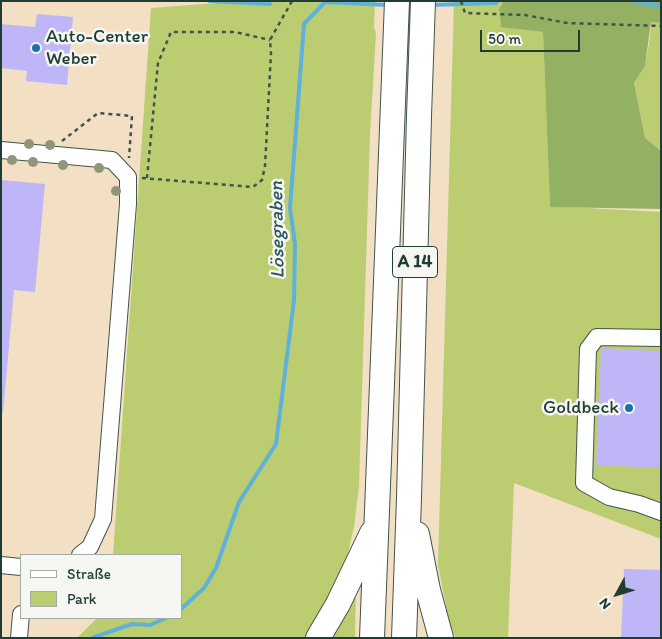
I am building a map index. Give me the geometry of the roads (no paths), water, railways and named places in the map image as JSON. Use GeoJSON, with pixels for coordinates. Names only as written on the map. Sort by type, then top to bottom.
{"type":"FeatureCollection","features":[{"type":"Feature","properties":{"kind":"highway","name":"A 14"},"geometry":{"type":"LineString","coordinates":[[372,638],[397,1]]}},
{"type":"Feature","properties":{"kind":"highway","name":"A 14"},"geometry":{"type":"LineString","coordinates":[[404,638],[410,498],[424,1]]}},
{"type":"Feature","properties":{"kind":"highway"},"geometry":{"type":"LineString","coordinates":[[410,498],[428,590],[441,638]]}},
{"type":"Feature","properties":{"kind":"highway"},"geometry":{"type":"LineString","coordinates":[[318,638],[353,575],[377,522]]}},
{"type":"Feature","properties":{"kind":"street"},"geometry":{"type":"LineString","coordinates":[[1,150],[112,160],[128,177],[128,204],[103,519],[90,547],[81,554]]}},
{"type":"Feature","properties":{"kind":"street"},"geometry":{"type":"LineString","coordinates":[[661,338],[597,337],[588,349],[584,483],[609,497],[639,504],[661,512]]}},
{"type":"Feature","properties":{"kind":"street"},"geometry":{"type":"LineString","coordinates":[[1,565],[20,567]]}},
{"type":"Feature","properties":{"kind":"street"},"geometry":{"type":"LineString","coordinates":[[19,638],[21,619]]}},
{"type":"Feature","properties":{"kind":"waterway"},"geometry":{"type":"LineString","coordinates":[[209,1],[270,4]]}},
{"type":"Feature","properties":{"kind":"waterway","name":"Lösegraben"},"geometry":{"type":"LineString","coordinates":[[430,5],[496,3],[497,1]]}},
{"type":"Feature","properties":{"kind":"waterway","name":"Lösegraben"},"geometry":{"type":"LineString","coordinates":[[634,1],[661,6]]}},
{"type":"Feature","properties":{"kind":"waterway","name":"Lösegraben"},"geometry":{"type":"LineString","coordinates":[[182,608],[204,588],[216,568],[239,502],[276,444],[294,300],[295,244],[290,208],[304,24],[325,2],[388,5]]}},
{"type":"Feature","properties":{"kind":"waterway","name":"Lösegraben"},"geometry":{"type":"LineString","coordinates":[[92,638],[132,624],[150,625],[164,619]]}},
{"type":"Feature","properties":{"kind":"place","name":"Auto-Center Weber"},"geometry":{"type":"Point","coordinates":[36,48]}},
{"type":"Feature","properties":{"kind":"place","name":"Goldbeck"},"geometry":{"type":"Point","coordinates":[629,408]}}]}
